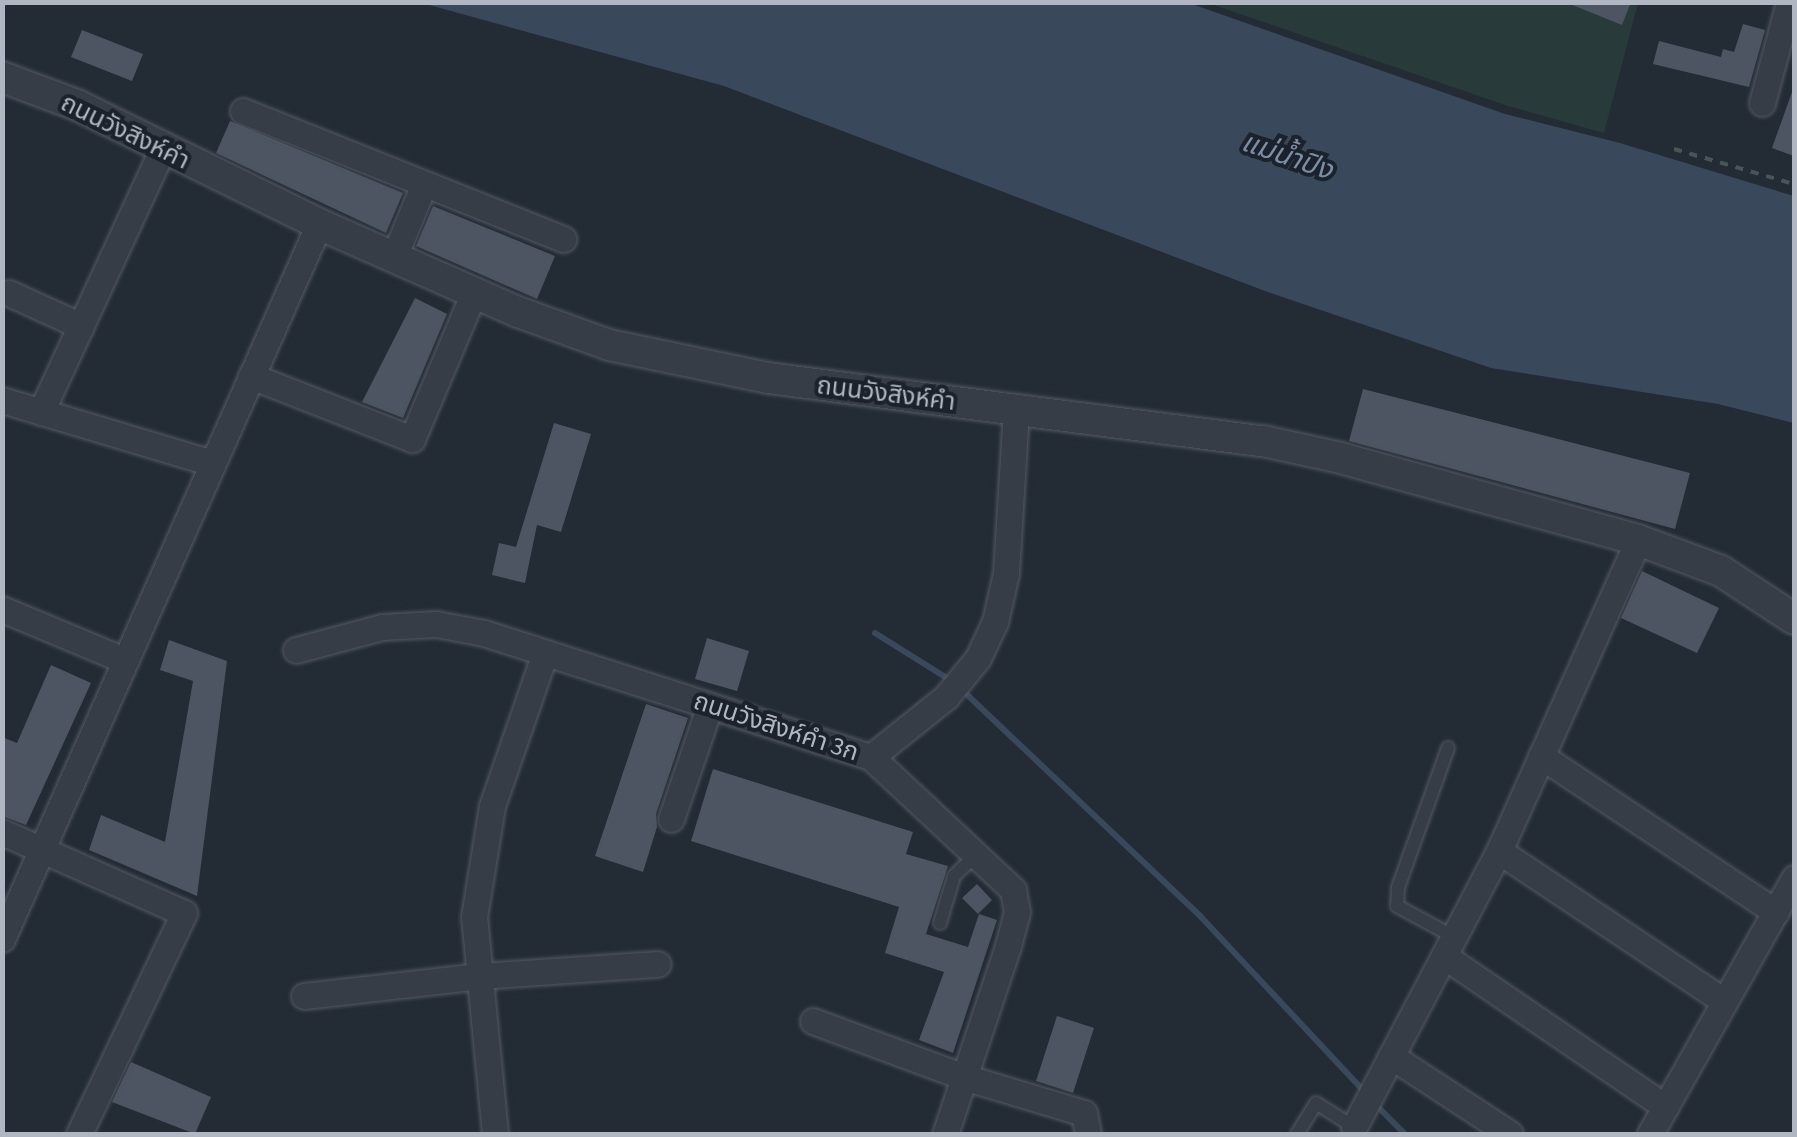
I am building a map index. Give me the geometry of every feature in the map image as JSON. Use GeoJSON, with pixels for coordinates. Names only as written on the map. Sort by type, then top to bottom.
{"type":"FeatureCollection","features":[{"type":"Feature","properties":{"kind":"street"},"geometry":{"type":"LineString","coordinates":[[1762,103],[1790,2]]}},
{"type":"Feature","properties":{"kind":"street","name":"ถนนวังสิงห์คำ"},"geometry":{"type":"LineString","coordinates":[[2,77],[76,105],[319,224],[474,292],[609,345],[684,364],[1263,441],[1638,540],[1721,571],[1794,619]]}},
{"type":"Feature","properties":{"kind":"street"},"geometry":{"type":"LineString","coordinates":[[243,111],[564,239]]}},
{"type":"Feature","properties":{"kind":"street"},"geometry":{"type":"LineString","coordinates":[[42,412],[162,150]]}},
{"type":"Feature","properties":{"kind":"street"},"geometry":{"type":"LineString","coordinates":[[394,257],[424,184]]}},
{"type":"Feature","properties":{"kind":"street"},"geometry":{"type":"LineString","coordinates":[[2,938],[319,224]]}},
{"type":"Feature","properties":{"kind":"street"},"geometry":{"type":"LineString","coordinates":[[251,376],[412,439],[474,292]]}},
{"type":"Feature","properties":{"kind":"street"},"geometry":{"type":"LineString","coordinates":[[9,293],[81,326]]}},
{"type":"Feature","properties":{"kind":"street"},"geometry":{"type":"LineString","coordinates":[[2,400],[212,462]]}},
{"type":"Feature","properties":{"kind":"street","name":"ถนนวังสิงห์คำ 3ก"},"geometry":{"type":"LineString","coordinates":[[296,650],[382,627],[436,624],[545,653],[871,757],[946,697],[978,658],[996,622],[1006,572],[1016,410]]}},
{"type":"Feature","properties":{"kind":"street"},"geometry":{"type":"LineString","coordinates":[[1358,1130],[1391,1056],[1499,851],[1638,540]]}},
{"type":"Feature","properties":{"kind":"street"},"geometry":{"type":"LineString","coordinates":[[2,608],[124,660]]}},
{"type":"Feature","properties":{"kind":"street"},"geometry":{"type":"LineString","coordinates":[[495,1134],[474,917],[492,806],[545,653]]}},
{"type":"Feature","properties":{"kind":"street"},"geometry":{"type":"LineString","coordinates":[[671,819],[710,706]]}},
{"type":"Feature","properties":{"kind":"street"},"geometry":{"type":"LineString","coordinates":[[1541,756],[1776,912]]}},
{"type":"Feature","properties":{"kind":"street"},"geometry":{"type":"LineString","coordinates":[[871,757],[1013,890],[1017,912],[945,1134]]}},
{"type":"Feature","properties":{"kind":"street"},"geometry":{"type":"LineString","coordinates":[[2,832],[184,913],[79,1134]]}},
{"type":"Feature","properties":{"kind":"street"},"geometry":{"type":"LineString","coordinates":[[1499,851],[1724,1001]]}},
{"type":"Feature","properties":{"kind":"street"},"geometry":{"type":"LineString","coordinates":[[1650,1134],[1794,878]]}},
{"type":"Feature","properties":{"kind":"street"},"geometry":{"type":"LineString","coordinates":[[1449,946],[1665,1107]]}},
{"type":"Feature","properties":{"kind":"street"},"geometry":{"type":"LineString","coordinates":[[304,996],[480,976],[658,964]]}},
{"type":"Feature","properties":{"kind":"street"},"geometry":{"type":"LineString","coordinates":[[813,1022],[964,1077],[1084,1113],[1088,1134]]}},
{"type":"Feature","properties":{"kind":"street"},"geometry":{"type":"LineString","coordinates":[[1391,1056],[1510,1134]]}},
{"type":"Feature","properties":{"kind":"lane"},"geometry":{"type":"LineString","coordinates":[[1448,748],[1398,888],[1397,906],[1449,946]]}},
{"type":"Feature","properties":{"kind":"lane"},"geometry":{"type":"LineString","coordinates":[[940,924],[954,876],[976,856]]}},
{"type":"Feature","properties":{"kind":"lane"},"geometry":{"type":"LineString","coordinates":[[1297,1134],[1316,1103],[1358,1130]]}},
{"type":"Feature","properties":{"kind":"path"},"geometry":{"type":"LineString","coordinates":[[1674,148],[1794,184]]}},
{"type":"Feature","properties":{"kind":"shaded area"},"geometry":{"type":"Polygon","coordinates":[[[1208,3],[1638,3],[1604,133],[1508,106],[1208,3]]]}},
{"type":"Feature","properties":{"kind":"water","name":"แม่น้ำปิง"},"geometry":{"type":"Polygon","coordinates":[[[422,3],[1189,3],[1505,114],[1620,143],[1794,196],[1794,423],[1718,404],[1491,368],[1265,291],[724,86],[422,3]]]}},
{"type":"Feature","properties":{"kind":"building"},"geometry":{"type":"Polygon","coordinates":[[[1565,2],[1631,2],[1622,25],[1565,2]]]}},
{"type":"Feature","properties":{"kind":"building"},"geometry":{"type":"Polygon","coordinates":[[[1743,24],[1765,30],[1749,87],[1653,64],[1659,41],[1721,57],[1723,49],[1734,52],[1743,24]]]}},
{"type":"Feature","properties":{"kind":"building"},"geometry":{"type":"Polygon","coordinates":[[[82,30],[143,54],[132,81],[71,57],[82,30]]]}},
{"type":"Feature","properties":{"kind":"building"},"geometry":{"type":"Polygon","coordinates":[[[1794,92],[1794,156],[1772,148],[1794,92]]]}},
{"type":"Feature","properties":{"kind":"building"},"geometry":{"type":"Polygon","coordinates":[[[230,121],[403,193],[386,233],[216,153],[230,121]]]}},
{"type":"Feature","properties":{"kind":"building"},"geometry":{"type":"Polygon","coordinates":[[[433,206],[555,256],[537,299],[416,246],[433,206]]]}},
{"type":"Feature","properties":{"kind":"building"},"geometry":{"type":"Polygon","coordinates":[[[415,298],[447,314],[403,418],[362,402],[415,298]]]}},
{"type":"Feature","properties":{"kind":"building"},"geometry":{"type":"Polygon","coordinates":[[[1363,389],[1690,473],[1675,529],[1349,441],[1363,389]]]}},
{"type":"Feature","properties":{"kind":"building"},"geometry":{"type":"Polygon","coordinates":[[[554,423],[591,434],[561,532],[537,525],[525,583],[492,575],[499,543],[516,547],[554,423]]]}},
{"type":"Feature","properties":{"kind":"building"},"geometry":{"type":"Polygon","coordinates":[[[1642,571],[1719,608],[1697,653],[1621,618],[1642,571]]]}},
{"type":"Feature","properties":{"kind":"building"},"geometry":{"type":"Polygon","coordinates":[[[707,638],[749,651],[737,691],[695,679],[707,638]]]}},
{"type":"Feature","properties":{"kind":"building"},"geometry":{"type":"Polygon","coordinates":[[[169,640],[227,661],[197,896],[89,850],[101,815],[165,842],[193,681],[160,670],[169,640]]]}},
{"type":"Feature","properties":{"kind":"building"},"geometry":{"type":"Polygon","coordinates":[[[51,665],[91,683],[26,825],[2,816],[2,737],[17,743],[51,665]]]}},
{"type":"Feature","properties":{"kind":"building"},"geometry":{"type":"Polygon","coordinates":[[[646,704],[688,718],[656,814],[657,827],[643,872],[595,856],[646,704]]]}},
{"type":"Feature","properties":{"kind":"building"},"geometry":{"type":"Polygon","coordinates":[[[713,769],[913,832],[906,854],[948,866],[926,934],[968,947],[979,914],[997,920],[953,1053],[919,1040],[944,972],[885,953],[899,907],[691,841],[713,769]]]}},
{"type":"Feature","properties":{"kind":"building"},"geometry":{"type":"Polygon","coordinates":[[[977,884],[992,900],[978,914],[962,898],[977,884]]]}},
{"type":"Feature","properties":{"kind":"building"},"geometry":{"type":"Polygon","coordinates":[[[1057,1016],[1094,1028],[1073,1093],[1036,1081],[1057,1016]]]}},
{"type":"Feature","properties":{"kind":"building"},"geometry":{"type":"Polygon","coordinates":[[[131,1062],[211,1097],[195,1134],[112,1102],[131,1062]]]}},
{"type":"Feature","properties":{"kind":"waterway"},"geometry":{"type":"LineString","coordinates":[[875,633],[950,680]]}},
{"type":"Feature","properties":{"kind":"waterway"},"geometry":{"type":"LineString","coordinates":[[960,688],[1201,917],[1361,1088]]}},
{"type":"Feature","properties":{"kind":"waterway"},"geometry":{"type":"LineString","coordinates":[[1377,1106],[1405,1134]]}}]}
